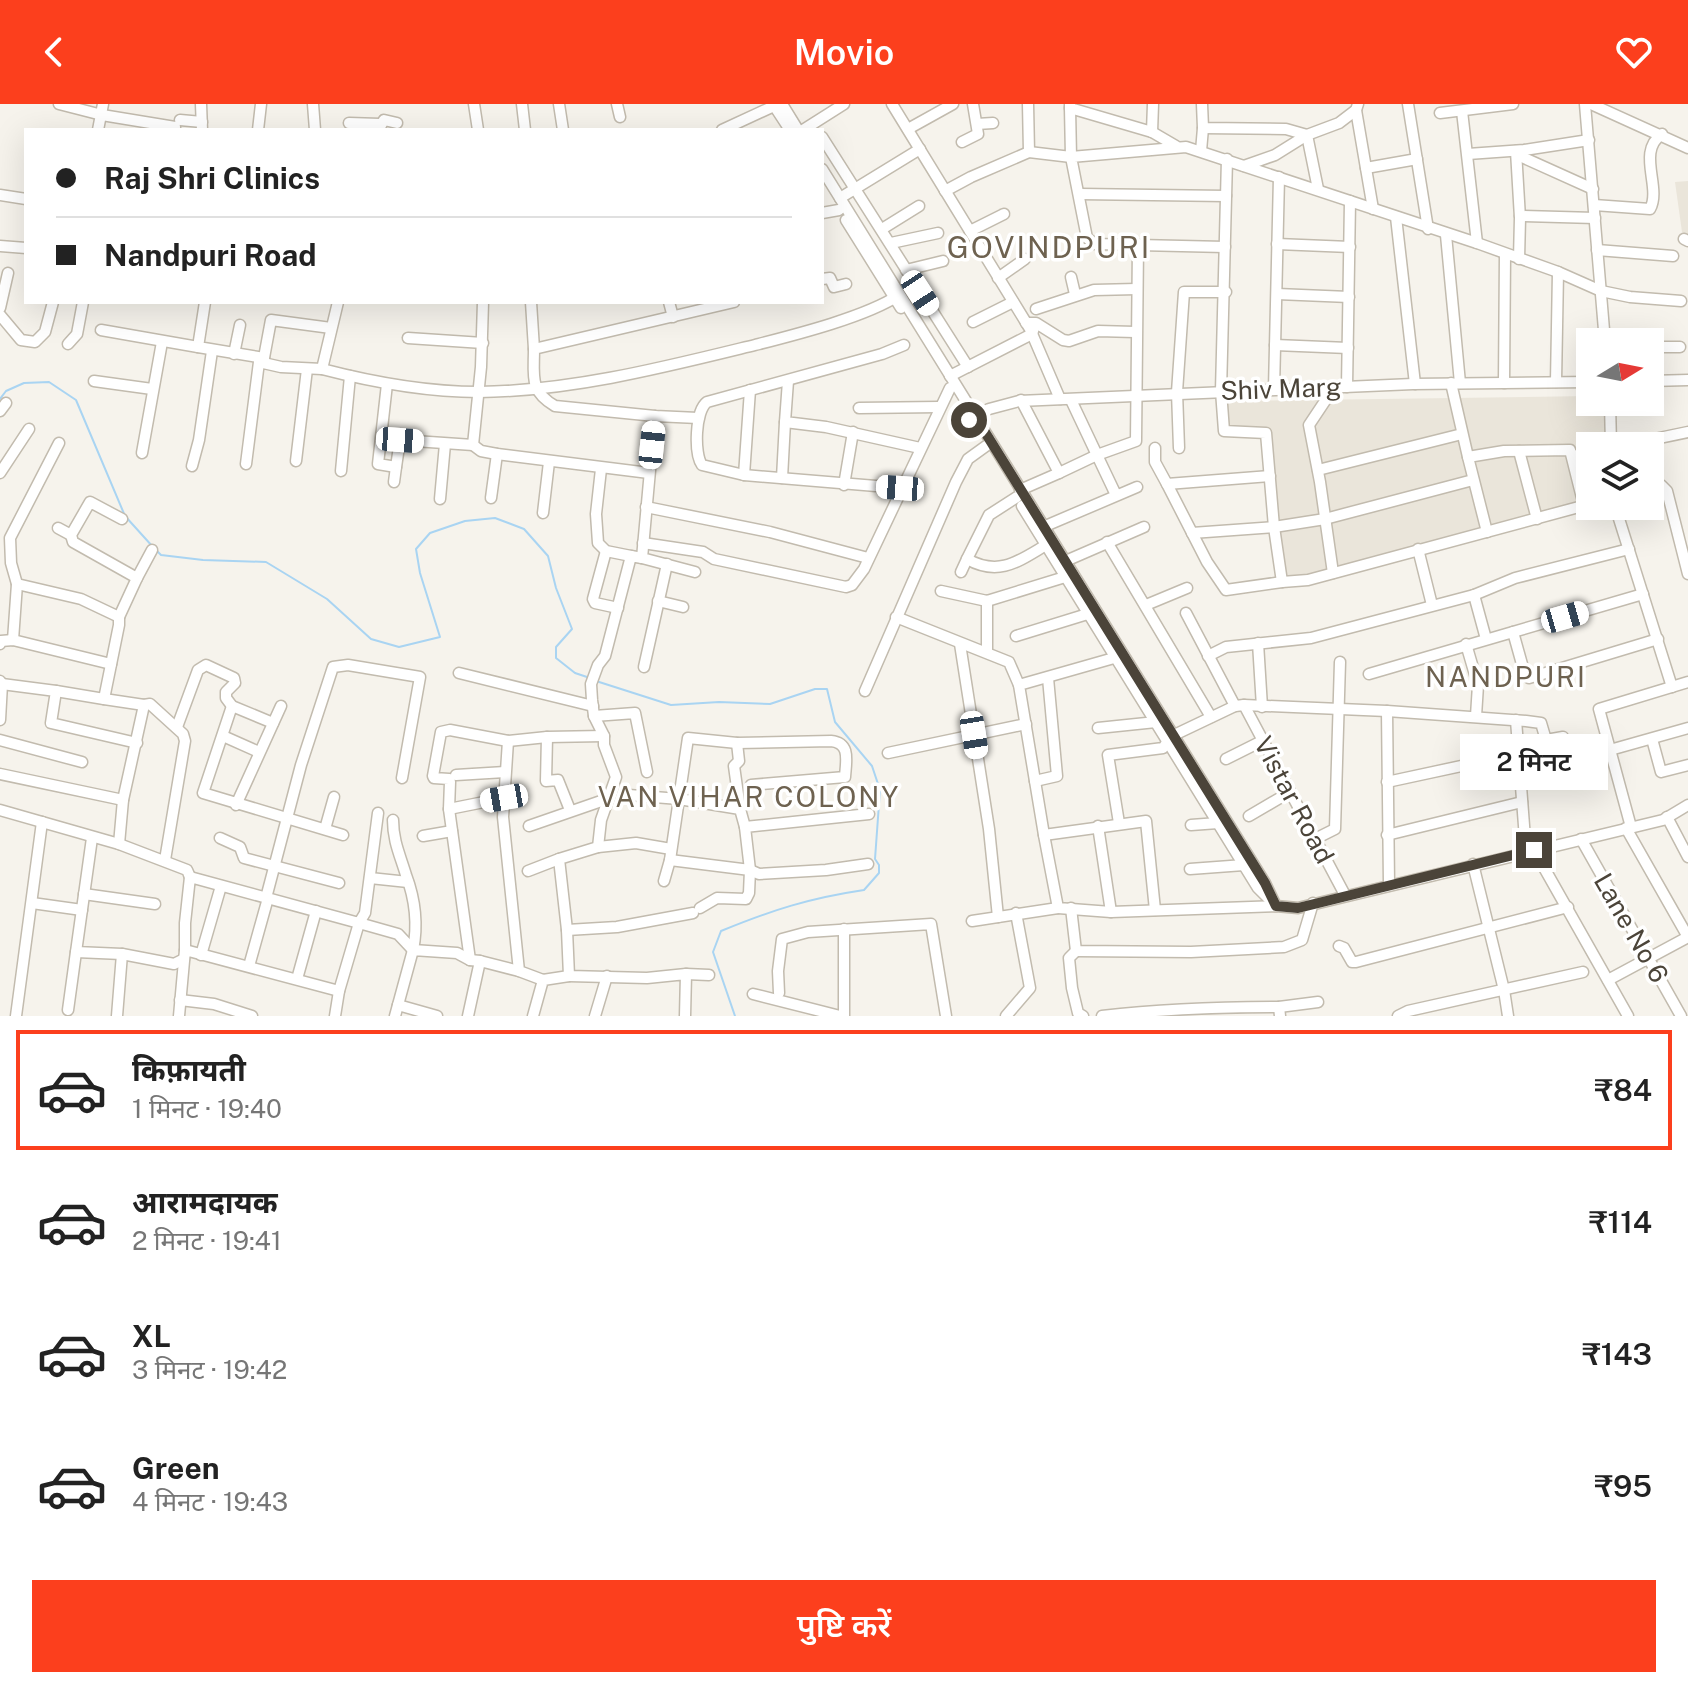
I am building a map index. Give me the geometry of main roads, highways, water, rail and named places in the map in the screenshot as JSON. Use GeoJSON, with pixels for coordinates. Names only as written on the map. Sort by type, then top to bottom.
{"type":"FeatureCollection","features":[{"type":"Feature","properties":{"kind":"waterway"},"geometry":{"type":"LineString","coordinates":[[0,399],[6,391],[24,383],[49,382],[76,400],[125,516],[153,547]]}},
{"type":"Feature","properties":{"kind":"waterway"},"geometry":{"type":"LineString","coordinates":[[158,552],[161,555],[203,560],[266,562],[327,599],[371,639],[399,647],[440,637],[420,573],[416,549],[430,533],[465,521],[495,518],[524,529],[548,556],[572,629],[556,647],[556,658],[575,673],[590,678]]}},
{"type":"Feature","properties":{"kind":"waterway"},"geometry":{"type":"LineString","coordinates":[[596,681],[671,705],[719,702],[770,704],[815,689],[827,689],[835,722],[872,766],[880,790],[875,859],[879,873],[864,890],[791,906],[721,931],[713,952],[735,1016]]}},
{"type":"Feature","properties":{"kind":"district","name":"GOVINDPURI"},"geometry":{"type":"Point","coordinates":[1049,248]}},
{"type":"Feature","properties":{"kind":"district","name":"NANDPURI"},"geometry":{"type":"Point","coordinates":[1506,677]}},
{"type":"Feature","properties":{"kind":"district","name":"VAN VIHAR COLONY"},"geometry":{"type":"Point","coordinates":[749,797]}}]}
